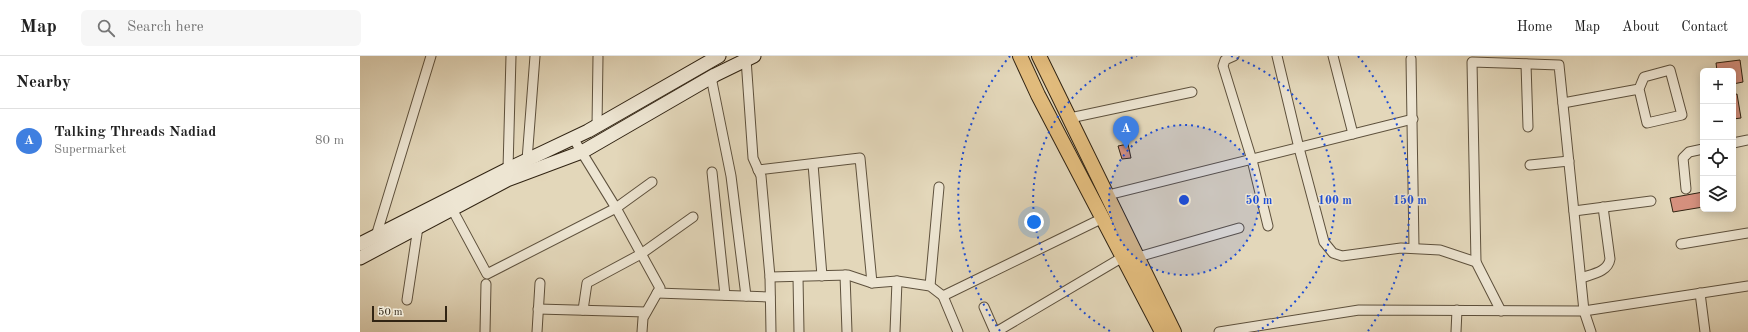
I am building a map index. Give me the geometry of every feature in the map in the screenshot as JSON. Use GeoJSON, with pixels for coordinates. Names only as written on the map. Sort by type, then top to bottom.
{"type":"FeatureCollection","features":[{"type":"Feature","properties":{"kind":"main road"},"geometry":{"type":"LineString","coordinates":[[1020,56],[1038,95],[1162,332]]}},
{"type":"Feature","properties":{"kind":"main road"},"geometry":{"type":"LineString","coordinates":[[1039,56],[1174,332]]}},
{"type":"Feature","properties":{"kind":"street"},"geometry":{"type":"LineString","coordinates":[[386,235],[431,56]]}},
{"type":"Feature","properties":{"kind":"street"},"geometry":{"type":"LineString","coordinates":[[508,169],[511,56]]}},
{"type":"Feature","properties":{"kind":"street"},"geometry":{"type":"LineString","coordinates":[[527,160],[534,56]]}},
{"type":"Feature","properties":{"kind":"street"},"geometry":{"type":"LineString","coordinates":[[360,258],[386,235],[508,169],[597,126],[719,56]]}},
{"type":"Feature","properties":{"kind":"street"},"geometry":{"type":"LineString","coordinates":[[1234,56],[1225,60],[1223,66],[1252,160],[1268,226]]}},
{"type":"Feature","properties":{"kind":"street"},"geometry":{"type":"LineString","coordinates":[[1277,56],[1299,148],[1324,242],[1333,253],[1342,256],[1401,248],[1414,248],[1440,250],[1476,262]]}},
{"type":"Feature","properties":{"kind":"street"},"geometry":{"type":"LineString","coordinates":[[1333,56],[1353,134]]}},
{"type":"Feature","properties":{"kind":"street"},"geometry":{"type":"LineString","coordinates":[[597,126],[598,57]]}},
{"type":"Feature","properties":{"kind":"street"},"geometry":{"type":"LineString","coordinates":[[360,244],[386,235],[418,227],[507,180],[582,152],[711,77],[750,57],[753,158],[761,176],[770,277],[771,332]]}},
{"type":"Feature","properties":{"kind":"street"},"geometry":{"type":"LineString","coordinates":[[1412,59],[1414,248]]}},
{"type":"Feature","properties":{"kind":"street"},"geometry":{"type":"LineString","coordinates":[[1501,311],[1476,262],[1471,59],[1526,64],[1559,65],[1584,311],[1592,332]]}},
{"type":"Feature","properties":{"kind":"street"},"geometry":{"type":"LineString","coordinates":[[1526,64],[1528,127]]}},
{"type":"Feature","properties":{"kind":"street"},"geometry":{"type":"LineString","coordinates":[[1670,70],[1682,115],[1647,122],[1639,89],[1644,77],[1670,70]]}},
{"type":"Feature","properties":{"kind":"street"},"geometry":{"type":"LineString","coordinates":[[711,77],[731,176],[746,296]]}},
{"type":"Feature","properties":{"kind":"street"},"geometry":{"type":"LineString","coordinates":[[1563,103],[1639,89]]}},
{"type":"Feature","properties":{"kind":"street"},"geometry":{"type":"LineString","coordinates":[[1070,118],[1192,92]]}},
{"type":"Feature","properties":{"kind":"street"},"geometry":{"type":"LineString","coordinates":[[1108,195],[1413,119]]}},
{"type":"Feature","properties":{"kind":"street"},"geometry":{"type":"LineString","coordinates":[[573,138],[616,208],[660,288],[642,318],[642,332]]}},
{"type":"Feature","properties":{"kind":"street"},"geometry":{"type":"LineString","coordinates":[[1736,142],[1748,140]]}},
{"type":"Feature","properties":{"kind":"street"},"geometry":{"type":"LineString","coordinates":[[1686,189],[1683,158],[1689,152],[1700,150]]}},
{"type":"Feature","properties":{"kind":"street"},"geometry":{"type":"LineString","coordinates":[[758,170],[860,158],[872,283]]}},
{"type":"Feature","properties":{"kind":"street"},"geometry":{"type":"LineString","coordinates":[[1530,165],[1569,161]]}},
{"type":"Feature","properties":{"kind":"street"},"geometry":{"type":"LineString","coordinates":[[813,164],[822,276]]}},
{"type":"Feature","properties":{"kind":"street"},"geometry":{"type":"LineString","coordinates":[[712,172],[725,295]]}},
{"type":"Feature","properties":{"kind":"street"},"geometry":{"type":"LineString","coordinates":[[452,209],[487,274],[616,208],[652,182]]}},
{"type":"Feature","properties":{"kind":"street"},"geometry":{"type":"LineString","coordinates":[[930,286],[939,187]]}},
{"type":"Feature","properties":{"kind":"street"},"geometry":{"type":"LineString","coordinates":[[1574,211],[1651,202]]}},
{"type":"Feature","properties":{"kind":"street"},"geometry":{"type":"LineString","coordinates":[[1581,278],[1607,269],[1610,264],[1603,208]]}},
{"type":"Feature","properties":{"kind":"street"},"geometry":{"type":"LineString","coordinates":[[583,310],[587,283],[641,254],[693,217]]}},
{"type":"Feature","properties":{"kind":"street"},"geometry":{"type":"LineString","coordinates":[[943,296],[1103,218]]}},
{"type":"Feature","properties":{"kind":"street"},"geometry":{"type":"LineString","coordinates":[[407,300],[418,227]]}},
{"type":"Feature","properties":{"kind":"street"},"geometry":{"type":"LineString","coordinates":[[1138,257],[1239,228]]}},
{"type":"Feature","properties":{"kind":"street"},"geometry":{"type":"LineString","coordinates":[[1681,244],[1748,233]]}},
{"type":"Feature","properties":{"kind":"street"},"geometry":{"type":"LineString","coordinates":[[984,307],[996,332],[1123,257]]}},
{"type":"Feature","properties":{"kind":"street"},"geometry":{"type":"LineString","coordinates":[[798,276],[799,332]]}},
{"type":"Feature","properties":{"kind":"street"},"geometry":{"type":"LineString","coordinates":[[770,277],[846,276],[872,283],[897,281],[930,286],[943,296],[958,332]]}},
{"type":"Feature","properties":{"kind":"street"},"geometry":{"type":"LineString","coordinates":[[846,276],[847,332]]}},
{"type":"Feature","properties":{"kind":"street"},"geometry":{"type":"LineString","coordinates":[[895,332],[897,281]]}},
{"type":"Feature","properties":{"kind":"street"},"geometry":{"type":"LineString","coordinates":[[537,332],[540,283]]}},
{"type":"Feature","properties":{"kind":"street"},"geometry":{"type":"LineString","coordinates":[[485,332],[486,284]]}},
{"type":"Feature","properties":{"kind":"street"},"geometry":{"type":"LineString","coordinates":[[1219,332],[1359,310],[1584,311],[1748,286]]}},
{"type":"Feature","properties":{"kind":"street"},"geometry":{"type":"LineString","coordinates":[[657,292],[770,297]]}},
{"type":"Feature","properties":{"kind":"street"},"geometry":{"type":"LineString","coordinates":[[1700,293],[1705,332]]}},
{"type":"Feature","properties":{"kind":"street"},"geometry":{"type":"LineString","coordinates":[[538,309],[646,312]]}},
{"type":"Feature","properties":{"kind":"street"},"geometry":{"type":"LineString","coordinates":[[1456,332],[1457,310]]}},
{"type":"Feature","properties":{"kind":"building"},"geometry":{"type":"Polygon","coordinates":[[[1740,60],[1743,82],[1736,83],[1736,68],[1717,68],[1716,63],[1740,60]]]}},
{"type":"Feature","properties":{"kind":"building"},"geometry":{"type":"Polygon","coordinates":[[[1736,94],[1741,118],[1736,119],[1736,104],[1736,94]]]}},
{"type":"Feature","properties":{"kind":"building"},"geometry":{"type":"Polygon","coordinates":[[[1128,144],[1131,158],[1122,159],[1118,146],[1128,144]]]}},
{"type":"Feature","properties":{"kind":"building"},"geometry":{"type":"Polygon","coordinates":[[[1700,193],[1700,208],[1673,212],[1670,198],[1700,193]]]}},
{"type":"Feature","properties":{"kind":"place","name":"Talking Threads Nadiad"},"geometry":{"type":"Point","coordinates":[1126,149]}}]}
